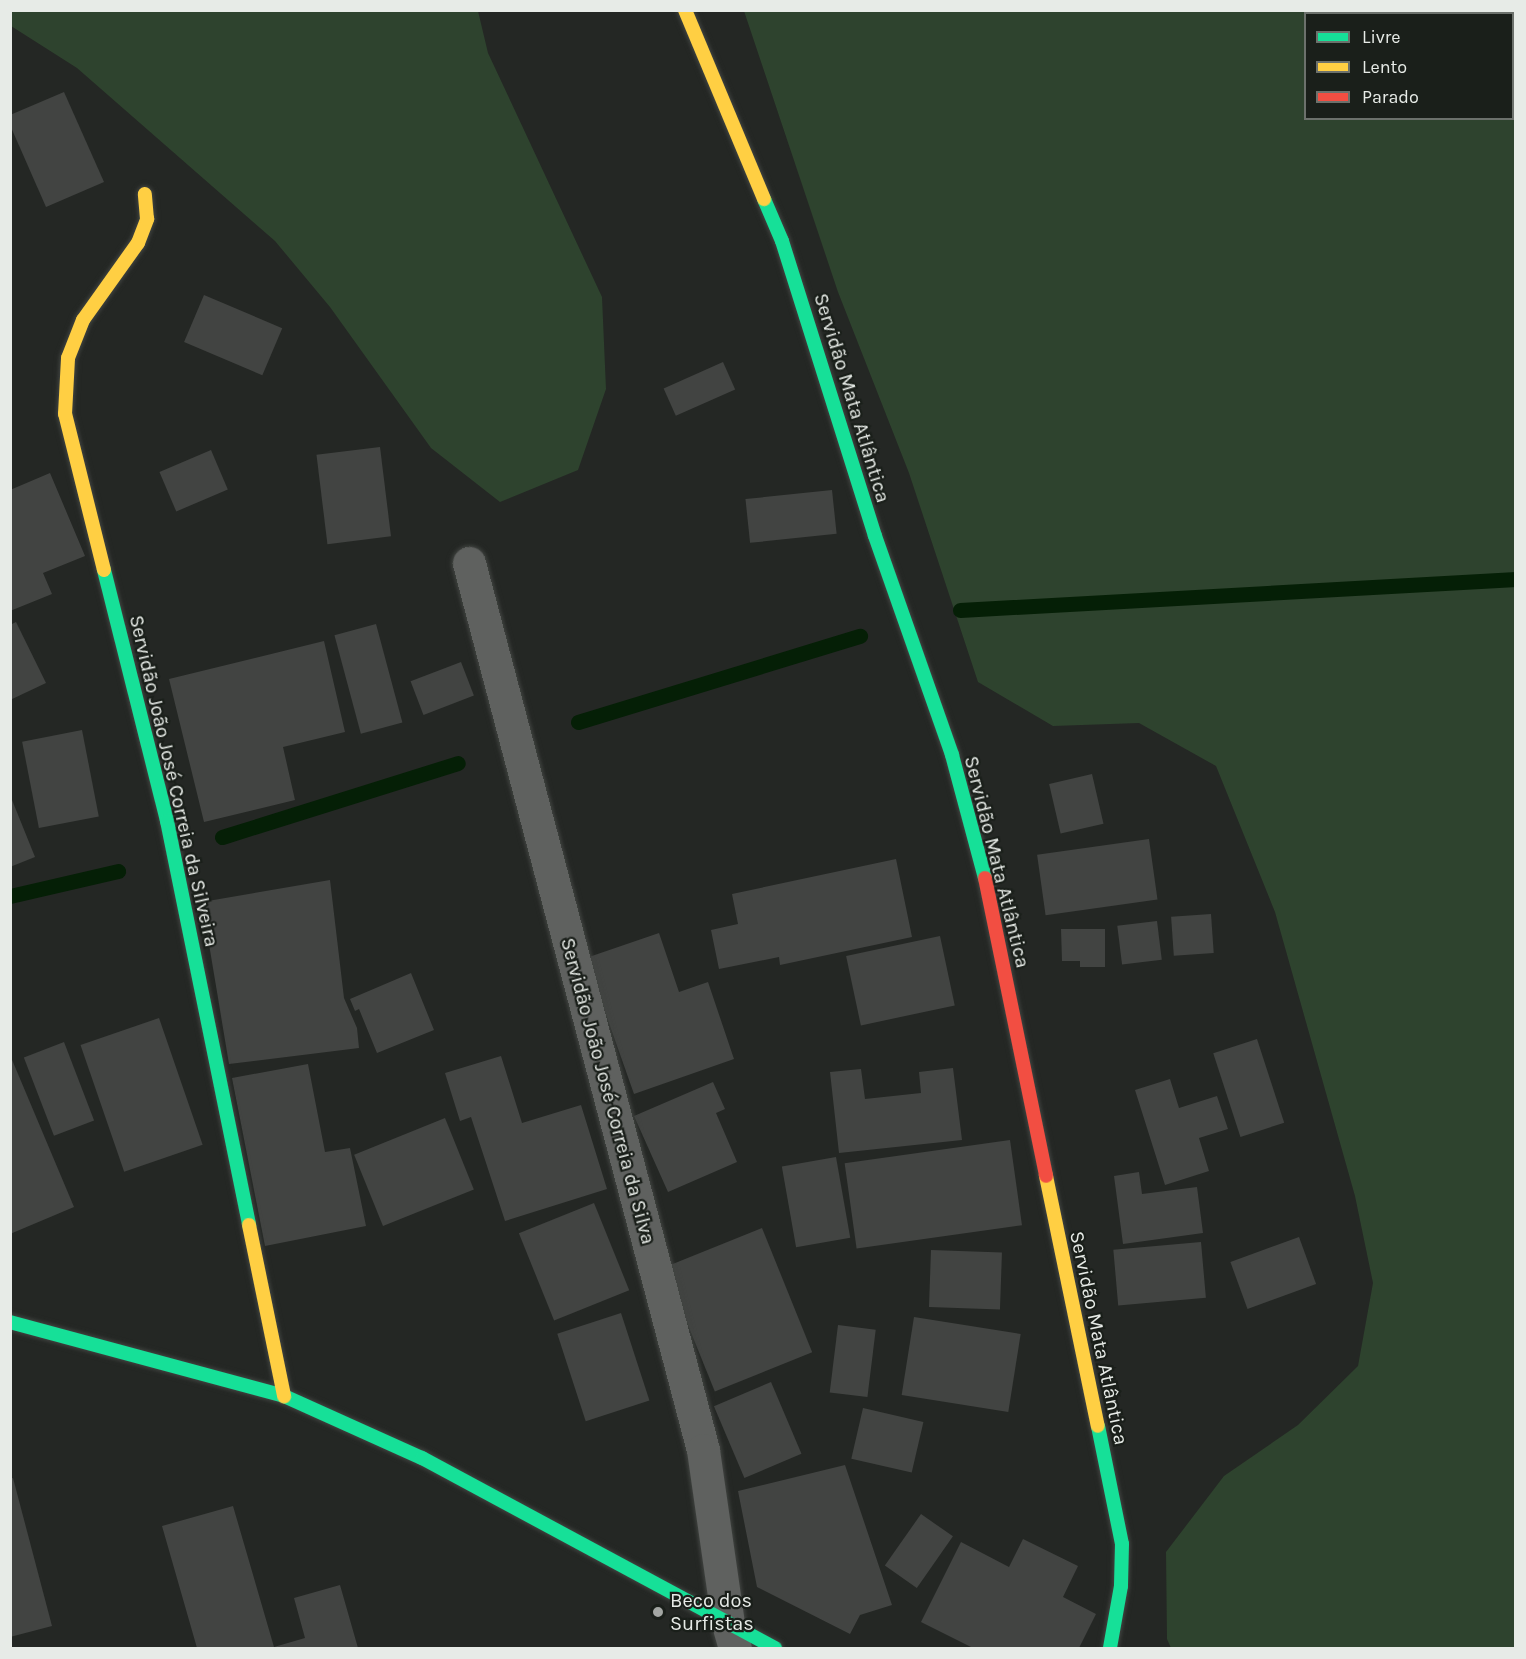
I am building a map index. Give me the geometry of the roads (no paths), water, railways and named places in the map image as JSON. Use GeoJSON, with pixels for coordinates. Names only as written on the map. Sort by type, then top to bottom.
{"type":"FeatureCollection","features":[{"type":"Feature","properties":{"kind":"street","name":"Servidão Mata Atlântica"},"geometry":{"type":"LineString","coordinates":[[686,10],[782,242],[875,536],[952,755],[981,857],[1122,1544],[1121,1586],[1110,1648]]}},
{"type":"Feature","properties":{"kind":"street","name":"Servidão João José Correia da Silveira"},"geometry":{"type":"LineString","coordinates":[[145,194],[147,219],[138,243],[83,320],[68,358],[65,414],[167,821],[284,1396]]}},
{"type":"Feature","properties":{"kind":"street","name":"Servidão João José Correia da Silva"},"geometry":{"type":"LineString","coordinates":[[469,563],[703,1450],[732,1636]]}},
{"type":"Feature","properties":{"kind":"street"},"geometry":{"type":"LineString","coordinates":[[10,1322],[284,1396],[422,1458],[732,1636],[775,1648]]}},
{"type":"Feature","properties":{"kind":"waterway"},"geometry":{"type":"LineString","coordinates":[[960,610],[1516,579]]}},
{"type":"Feature","properties":{"kind":"waterway"},"geometry":{"type":"LineString","coordinates":[[578,722],[860,636]]}},
{"type":"Feature","properties":{"kind":"waterway"},"geometry":{"type":"LineString","coordinates":[[222,837],[458,763]]}},
{"type":"Feature","properties":{"kind":"waterway"},"geometry":{"type":"LineString","coordinates":[[10,896],[118,871]]}},
{"type":"Feature","properties":{"kind":"place","name":"Beco dos Surfistas"},"geometry":{"type":"Point","coordinates":[658,1612]}}]}
